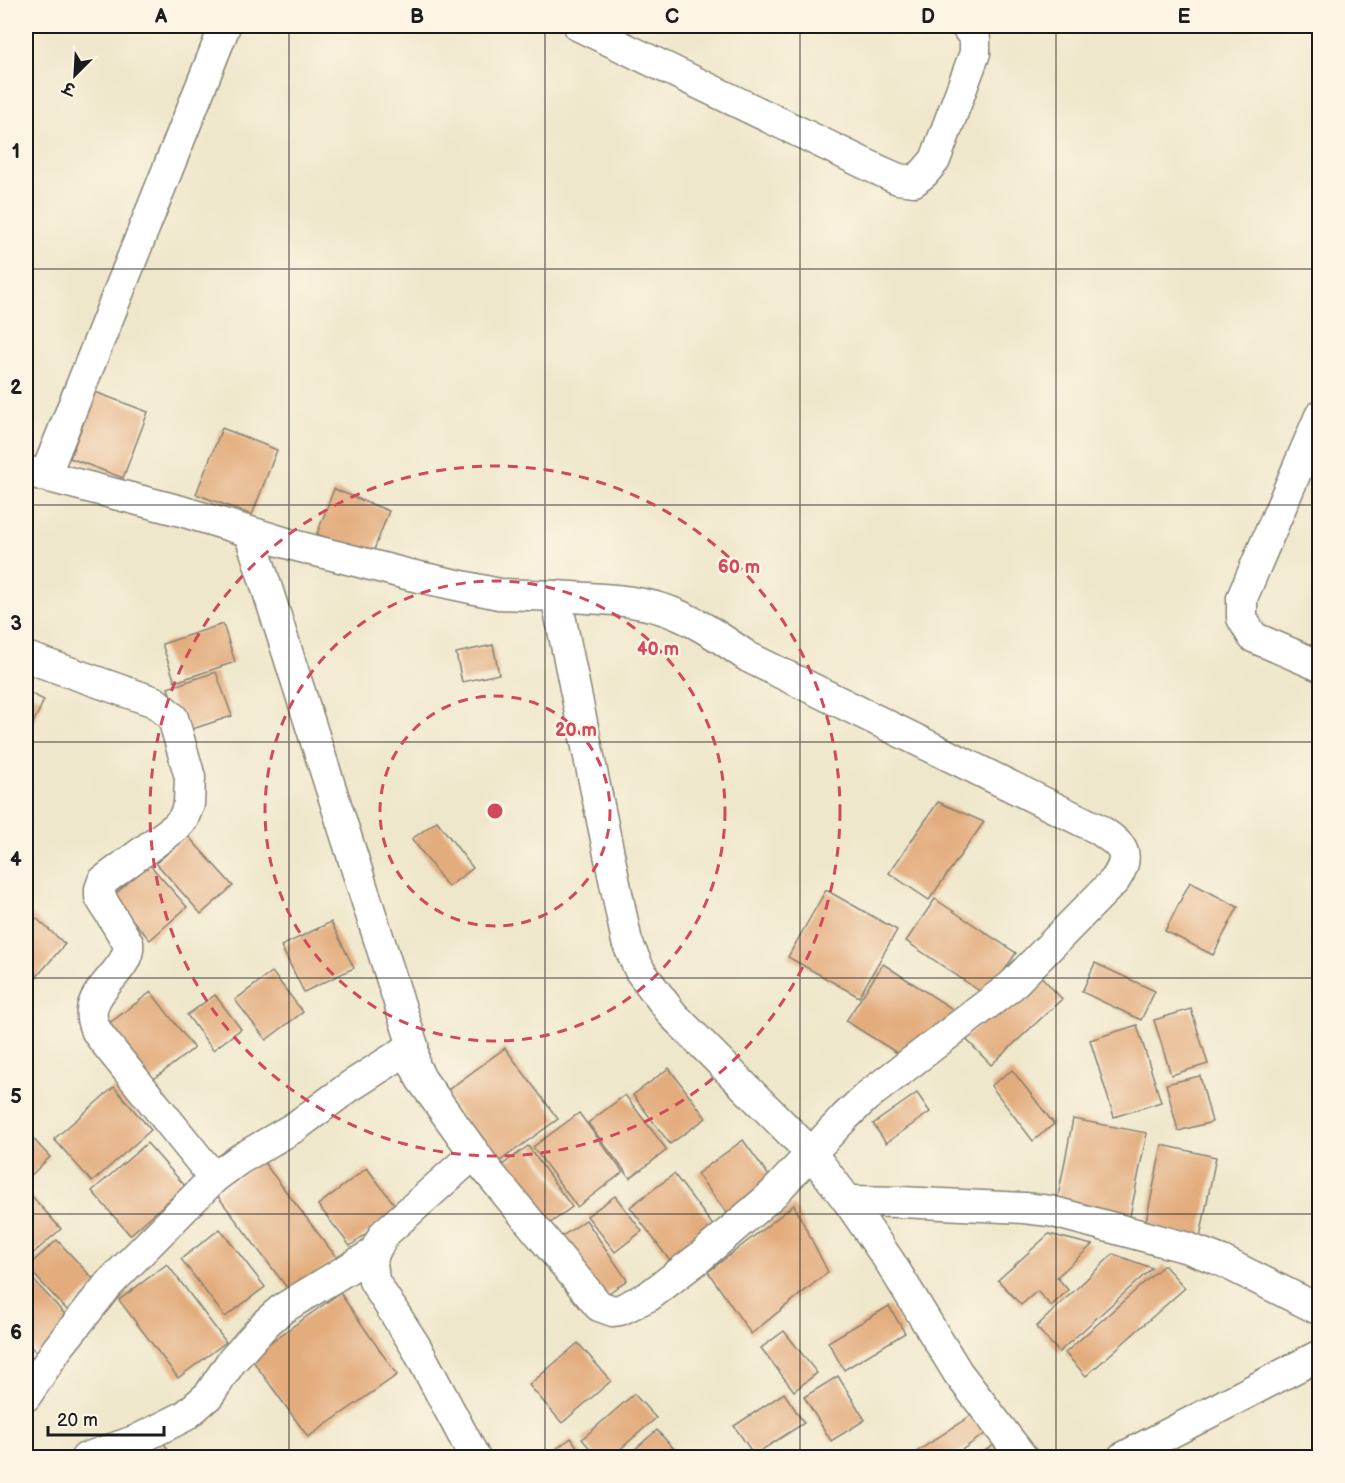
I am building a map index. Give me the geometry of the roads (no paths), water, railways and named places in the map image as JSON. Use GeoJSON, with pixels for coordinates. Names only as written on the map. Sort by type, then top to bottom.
{"type":"FeatureCollection","features":[{"type":"Feature","properties":{"kind":"street"},"geometry":{"type":"LineString","coordinates":[[225,26],[35,473],[410,575],[499,594],[627,601],[674,613],[715,634],[748,657],[1098,829],[1119,843],[1125,855],[1123,868],[1115,880],[1011,986],[866,1097],[773,1194],[699,1258],[649,1296],[620,1310],[613,1311],[599,1306],[475,1153],[421,1079],[414,1064],[413,1047],[249,532]]}},
{"type":"Feature","properties":{"kind":"street"},"geometry":{"type":"LineString","coordinates":[[579,26],[876,169],[898,179],[914,180],[924,173],[934,160],[975,53],[975,39],[966,26]]}},
{"type":"Feature","properties":{"kind":"street"},"geometry":{"type":"LineString","coordinates":[[1320,416],[1257,559],[1242,598],[1242,618],[1253,637],[1320,666]]}},
{"type":"Feature","properties":{"kind":"street"},"geometry":{"type":"LineString","coordinates":[[556,596],[627,942],[640,971],[673,1015],[811,1153],[890,1262],[958,1373],[1023,1458]]}},
{"type":"Feature","properties":{"kind":"street"},"geometry":{"type":"LineString","coordinates":[[26,657],[155,702],[173,718],[177,726],[190,777],[189,804],[183,819],[176,827],[103,881],[100,897],[128,943],[129,950],[126,958],[96,998],[91,1015],[93,1025],[103,1040],[213,1178]]}},
{"type":"Feature","properties":{"kind":"street"},"geometry":{"type":"LineString","coordinates":[[26,1396],[57,1349],[108,1285],[213,1178],[296,1126],[349,1087],[413,1047]]}},
{"type":"Feature","properties":{"kind":"street"},"geometry":{"type":"LineString","coordinates":[[475,1153],[384,1234],[374,1252],[372,1262],[374,1281],[416,1347],[475,1458]]}},
{"type":"Feature","properties":{"kind":"street"},"geometry":{"type":"LineString","coordinates":[[848,1201],[912,1202],[1050,1211],[1188,1248],[1222,1261],[1320,1310]]}},
{"type":"Feature","properties":{"kind":"street"},"geometry":{"type":"LineString","coordinates":[[86,1458],[137,1440],[184,1416],[209,1395],[231,1362],[282,1309],[374,1252]]}},
{"type":"Feature","properties":{"kind":"street"},"geometry":{"type":"LineString","coordinates":[[1122,1458],[1320,1355]]}}]}
